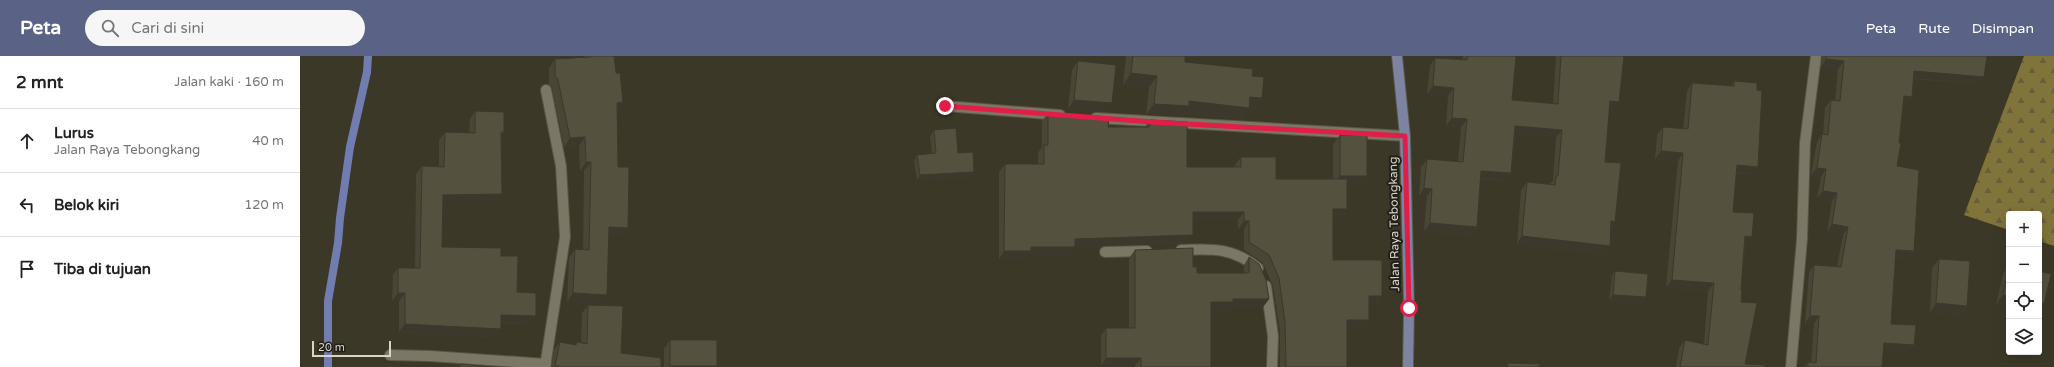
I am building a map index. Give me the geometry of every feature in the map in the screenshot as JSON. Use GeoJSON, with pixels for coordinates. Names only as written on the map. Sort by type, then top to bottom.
{"type":"FeatureCollection","features":[{"type":"Feature","properties":{"kind":"main road","name":"Jalan Raya Tebongkang"},"geometry":{"type":"LineString","coordinates":[[1398,56],[1405,136],[1409,308],[1408,367]]}},
{"type":"Feature","properties":{"kind":"street"},"geometry":{"type":"LineString","coordinates":[[1791,367],[1802,240],[1805,143],[1816,56]]}},
{"type":"Feature","properties":{"kind":"street"},"geometry":{"type":"LineString","coordinates":[[390,355],[445,356],[545,365],[565,237],[561,166],[546,90]]}},
{"type":"Feature","properties":{"kind":"street"},"geometry":{"type":"LineString","coordinates":[[945,106],[1073,116]]}},
{"type":"Feature","properties":{"kind":"street"},"geometry":{"type":"LineString","coordinates":[[1089,117],[1405,136]]}},
{"type":"Feature","properties":{"kind":"street"},"geometry":{"type":"LineString","coordinates":[[1104,252],[1214,249],[1244,257],[1259,268],[1267,287],[1271,314],[1272,367]]}},
{"type":"Feature","properties":{"kind":"green space"},"geometry":{"type":"Polygon","coordinates":[[[2024,56],[2054,56],[2054,246],[2042,242],[2042,211],[2006,211],[2006,229],[1964,215],[2024,56]]]}},
{"type":"Feature","properties":{"kind":"building"},"geometry":{"type":"Polygon","coordinates":[[[614,56],[616,73],[620,73],[623,102],[617,103],[618,167],[629,167],[628,228],[609,227],[607,295],[573,293],[575,249],[589,250],[591,162],[586,162],[585,137],[570,138],[558,80],[555,76],[555,59],[614,56]]]}},
{"type":"Feature","properties":{"kind":"building"},"geometry":{"type":"Polygon","coordinates":[[[1133,56],[1185,56],[1185,62],[1253,69],[1252,76],[1264,77],[1262,98],[1250,97],[1249,108],[1189,101],[1189,106],[1154,104],[1157,76],[1131,73],[1133,56]]]}},
{"type":"Feature","properties":{"kind":"building"},"geometry":{"type":"Polygon","coordinates":[[[1468,56],[1516,56],[1512,100],[1558,104],[1561,56],[1624,56],[1619,102],[1610,101],[1605,162],[1621,163],[1615,222],[1611,221],[1610,246],[1522,236],[1527,182],[1555,185],[1556,176],[1558,176],[1562,130],[1515,126],[1511,173],[1481,171],[1477,227],[1430,223],[1432,189],[1424,188],[1427,159],[1463,162],[1467,119],[1452,118],[1454,88],[1433,86],[1435,58],[1467,60],[1468,56]]]}},
{"type":"Feature","properties":{"kind":"building"},"geometry":{"type":"Polygon","coordinates":[[[1826,56],[1987,56],[1984,77],[1914,71],[1912,97],[1904,96],[1899,143],[1901,143],[1897,166],[1919,170],[1914,251],[1896,250],[1891,324],[1916,325],[1914,345],[1884,343],[1882,367],[1808,367],[1808,362],[1816,363],[1819,316],[1810,316],[1814,265],[1841,267],[1848,227],[1832,224],[1837,193],[1823,191],[1826,169],[1817,168],[1822,134],[1828,135],[1831,100],[1840,101],[1844,61],[1826,59],[1826,56]]]}},
{"type":"Feature","properties":{"kind":"building"},"geometry":{"type":"Polygon","coordinates":[[[1078,61],[1116,65],[1112,103],[1074,100],[1078,61]]]}},
{"type":"Feature","properties":{"kind":"building"},"geometry":{"type":"Polygon","coordinates":[[[1734,81],[1757,83],[1757,90],[1762,91],[1758,167],[1737,165],[1733,212],[1754,213],[1752,237],[1745,236],[1741,290],[1741,302],[1757,303],[1745,364],[1765,365],[1765,367],[1680,367],[1685,340],[1708,345],[1714,283],[1672,280],[1683,153],[1661,151],[1663,127],[1688,129],[1692,83],[1734,86],[1734,81]]]}},
{"type":"Feature","properties":{"kind":"building"},"geometry":{"type":"Polygon","coordinates":[[[475,111],[504,112],[504,132],[501,132],[502,194],[443,195],[442,247],[501,248],[501,256],[518,256],[517,292],[536,293],[536,316],[501,315],[501,329],[405,324],[405,293],[398,293],[398,268],[420,268],[422,166],[444,167],[445,132],[475,133],[475,111]]]}},
{"type":"Feature","properties":{"kind":"building"},"geometry":{"type":"Polygon","coordinates":[[[1048,113],[1109,117],[1108,127],[1149,127],[1150,120],[1187,122],[1187,167],[1241,167],[1241,157],[1276,157],[1276,179],[1347,179],[1347,209],[1333,209],[1333,260],[1382,260],[1382,296],[1369,296],[1369,320],[1347,320],[1347,367],[1286,367],[1285,322],[1279,278],[1269,255],[1249,242],[1249,221],[1244,221],[1244,212],[1193,212],[1193,235],[1075,239],[1075,247],[1031,247],[1031,251],[1004,251],[1005,164],[1044,164],[1044,145],[1048,145],[1048,113]]]}},
{"type":"Feature","properties":{"kind":"building"},"geometry":{"type":"Polygon","coordinates":[[[956,128],[958,153],[973,152],[974,172],[920,175],[917,155],[936,153],[934,130],[956,128]]]}},
{"type":"Feature","properties":{"kind":"building"},"geometry":{"type":"Polygon","coordinates":[[[1340,135],[1367,135],[1367,176],[1340,176],[1340,135]]]}},
{"type":"Feature","properties":{"kind":"building"},"geometry":{"type":"Polygon","coordinates":[[[1193,248],[1193,267],[1197,267],[1197,273],[1248,273],[1249,257],[1259,264],[1266,280],[1269,299],[1233,299],[1233,302],[1211,302],[1211,367],[1141,367],[1141,358],[1106,358],[1106,328],[1135,328],[1135,250],[1193,248]]]}},
{"type":"Feature","properties":{"kind":"building"},"geometry":{"type":"Polygon","coordinates":[[[1939,259],[1970,261],[1967,306],[1936,303],[1939,259]]]}},
{"type":"Feature","properties":{"kind":"building"},"geometry":{"type":"Polygon","coordinates":[[[1615,271],[1648,274],[1646,297],[1613,295],[1615,271]]]}},
{"type":"Feature","properties":{"kind":"building"},"geometry":{"type":"Polygon","coordinates":[[[2042,272],[2051,274],[2044,304],[2042,304],[2042,272]]]}},
{"type":"Feature","properties":{"kind":"building"},"geometry":{"type":"Polygon","coordinates":[[[2006,281],[2006,296],[2003,295],[2006,281]]]}},
{"type":"Feature","properties":{"kind":"building"},"geometry":{"type":"Polygon","coordinates":[[[588,305],[623,306],[621,353],[661,358],[661,367],[555,366],[560,342],[576,345],[577,342],[587,344],[588,305]]]}},
{"type":"Feature","properties":{"kind":"building"},"geometry":{"type":"Polygon","coordinates":[[[670,340],[717,340],[717,366],[670,366],[670,340]]]}},
{"type":"Feature","properties":{"kind":"building"},"geometry":{"type":"Polygon","coordinates":[[[1508,363],[1540,364],[1539,367],[1508,367],[1508,363]]]}},
{"type":"Feature","properties":{"kind":"building"},"geometry":{"type":"Polygon","coordinates":[[[460,364],[491,367],[460,367],[460,364]]]}},
{"type":"Feature","properties":{"kind":"waterway"},"geometry":{"type":"LineString","coordinates":[[328,367],[328,301],[338,243],[350,147],[367,72],[368,56]]}},
{"type":"Feature","properties":{"kind":"route"},"geometry":{"type":"LineString","coordinates":[[945,106],[1152,122],[1405,136],[1408,201],[1407,252],[1409,308]]}}]}
